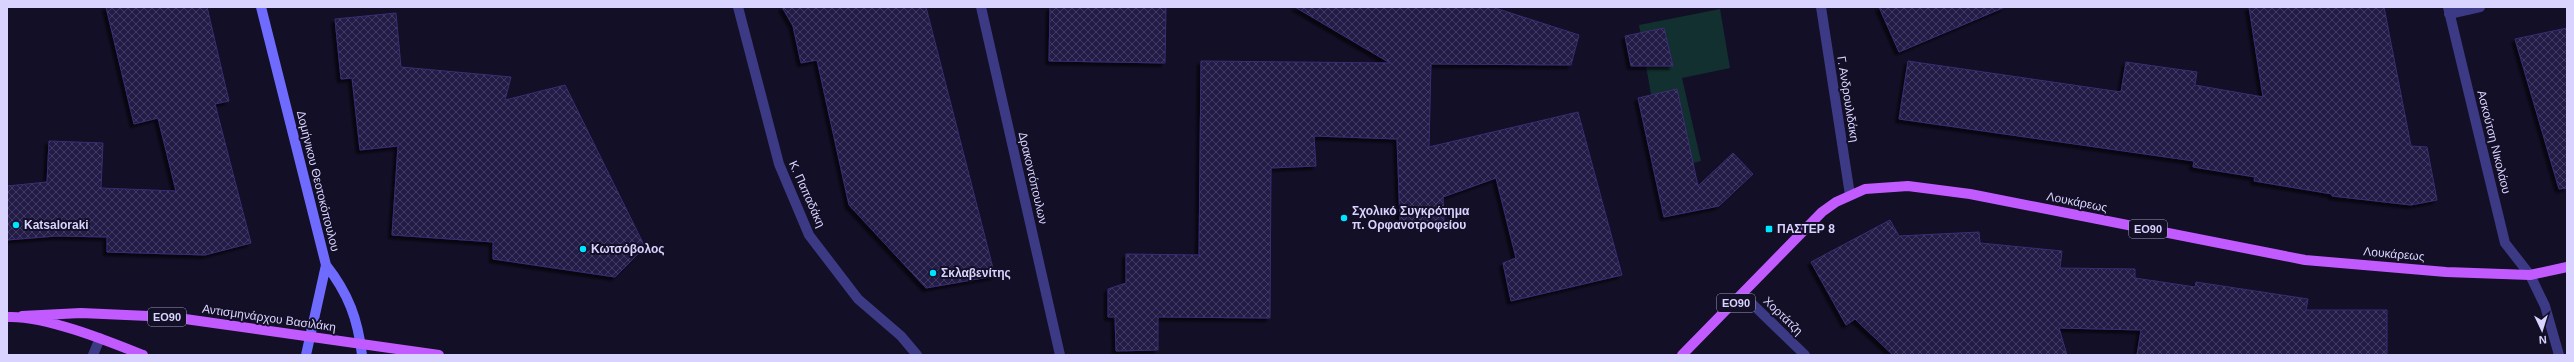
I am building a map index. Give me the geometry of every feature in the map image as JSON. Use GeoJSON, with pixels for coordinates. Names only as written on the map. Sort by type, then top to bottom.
{"type":"FeatureCollection","features":[{"type":"Feature","properties":{"kind":"main road","name":"Δομήνικου Θεοτοκόπουλου"},"geometry":{"type":"LineString","coordinates":[[261,7],[326,264],[342,286],[347,297],[362,350]]}},
{"type":"Feature","properties":{"kind":"main road","name":"Λουκάρεως"},"geometry":{"type":"LineString","coordinates":[[1682,355],[1743,295],[1786,246],[1822,212],[1850,195],[1865,189],[1908,186],[1970,194],[2305,260],[2446,272],[2530,275]]}},
{"type":"Feature","properties":{"kind":"main road"},"geometry":{"type":"LineString","coordinates":[[306,355],[326,264]]}},
{"type":"Feature","properties":{"kind":"main road","name":"ΕΟ90"},"geometry":{"type":"LineString","coordinates":[[2530,275],[2567,267]]}},
{"type":"Feature","properties":{"kind":"main road","name":"Αντισμηνάρχου Βασιλάκη"},"geometry":{"type":"LineString","coordinates":[[22,316],[81,314],[171,317],[310,336],[362,350],[439,355]]}},
{"type":"Feature","properties":{"kind":"main road","name":"ΕΟ90"},"geometry":{"type":"LineString","coordinates":[[7,317],[22,316],[100,338],[143,355]]}},
{"type":"Feature","properties":{"kind":"street","name":"Κ. Παπαδάκη"},"geometry":{"type":"LineString","coordinates":[[738,7],[779,164],[810,234],[858,299],[901,336],[917,355]]}},
{"type":"Feature","properties":{"kind":"street","name":"Δρακοντόπουλων"},"geometry":{"type":"LineString","coordinates":[[981,7],[1060,355]]}},
{"type":"Feature","properties":{"kind":"street","name":"Γ. Ανδρουλιδάκη"},"geometry":{"type":"LineString","coordinates":[[1821,7],[1850,195]]}},
{"type":"Feature","properties":{"kind":"street"},"geometry":{"type":"LineString","coordinates":[[2449,11],[2480,7]]}},
{"type":"Feature","properties":{"kind":"street","name":"Ασκούτση Νικολάου"},"geometry":{"type":"LineString","coordinates":[[2449,11],[2505,243],[2530,275],[2545,306],[2559,355]]}},
{"type":"Feature","properties":{"kind":"street","name":"Χορτάτζη"},"geometry":{"type":"LineString","coordinates":[[1743,295],[1805,355]]}},
{"type":"Feature","properties":{"kind":"street"},"geometry":{"type":"LineString","coordinates":[[93,355],[100,338]]}},
{"type":"Feature","properties":{"kind":"green space"},"geometry":{"type":"Polygon","coordinates":[[[1720,9],[1730,68],[1682,78],[1701,161],[1664,170],[1639,25],[1720,9]]]}},
{"type":"Feature","properties":{"kind":"building"},"geometry":{"type":"Polygon","coordinates":[[[106,7],[207,7],[229,101],[215,104],[251,243],[205,255],[107,252],[107,237],[56,236],[7,240],[7,186],[47,182],[49,141],[103,143],[101,188],[176,191],[158,118],[134,124],[106,7]]]}},
{"type":"Feature","properties":{"kind":"building"},"geometry":{"type":"Polygon","coordinates":[[[782,7],[926,7],[995,276],[926,288],[849,205],[817,60],[801,63],[793,26],[782,7]]]}},
{"type":"Feature","properties":{"kind":"building"},"geometry":{"type":"Polygon","coordinates":[[[1050,7],[1166,7],[1165,63],[1049,61],[1050,7]]]}},
{"type":"Feature","properties":{"kind":"building"},"geometry":{"type":"Polygon","coordinates":[[[1295,7],[1492,7],[1579,35],[1571,65],[1431,64],[1429,147],[1578,112],[1622,275],[1511,301],[1503,263],[1516,258],[1496,178],[1443,197],[1444,221],[1400,222],[1397,139],[1314,136],[1316,166],[1271,168],[1270,318],[1158,317],[1158,350],[1116,351],[1115,317],[1108,317],[1108,289],[1126,283],[1126,254],[1199,255],[1201,61],[1390,63],[1295,7]]]}},
{"type":"Feature","properties":{"kind":"building"},"geometry":{"type":"Polygon","coordinates":[[[1879,7],[2005,7],[1899,52],[1879,7]]]}},
{"type":"Feature","properties":{"kind":"building"},"geometry":{"type":"Polygon","coordinates":[[[2249,7],[2384,7],[2411,146],[2427,147],[2437,200],[2411,205],[2332,196],[2332,194],[2254,181],[2255,177],[2193,167],[2194,161],[1899,119],[1908,61],[2121,92],[2126,62],[2197,72],[2195,85],[2263,97],[2249,7]]]}},
{"type":"Feature","properties":{"kind":"building"},"geometry":{"type":"Polygon","coordinates":[[[396,13],[401,67],[511,77],[505,100],[565,85],[645,247],[615,277],[493,259],[493,242],[392,235],[398,146],[360,150],[352,78],[341,79],[335,19],[396,13]]]}},
{"type":"Feature","properties":{"kind":"building"},"geometry":{"type":"Polygon","coordinates":[[[1664,28],[1673,66],[1631,66],[1625,36],[1664,28]]]}},
{"type":"Feature","properties":{"kind":"building"},"geometry":{"type":"Polygon","coordinates":[[[2567,28],[2567,188],[2559,189],[2515,39],[2567,28]]]}},
{"type":"Feature","properties":{"kind":"building"},"geometry":{"type":"Polygon","coordinates":[[[1677,89],[1698,186],[1733,153],[1753,174],[1719,206],[1664,217],[1638,98],[1677,89]]]}},
{"type":"Feature","properties":{"kind":"building"},"geometry":{"type":"Polygon","coordinates":[[[1890,220],[1899,236],[1979,232],[1980,243],[2062,251],[2060,268],[2135,269],[2135,278],[2195,287],[2196,282],[2308,299],[2306,310],[2387,310],[2387,355],[2137,355],[2141,330],[2059,328],[2067,355],[1893,355],[1855,319],[1846,325],[1811,262],[1890,220]]]}},
{"type":"Feature","properties":{"kind":"place","name":"Σχολικό Συγκρότημα π. Ορφανοτροφείου"},"geometry":{"type":"Point","coordinates":[1344,218]}},
{"type":"Feature","properties":{"kind":"place","name":"Katsaloraki"},"geometry":{"type":"Point","coordinates":[16,225]}},
{"type":"Feature","properties":{"kind":"place","name":"ΠΑΣΤΕΡ 8"},"geometry":{"type":"Point","coordinates":[1769,229]}},
{"type":"Feature","properties":{"kind":"place","name":"Κωτσόβολος"},"geometry":{"type":"Point","coordinates":[583,249]}},
{"type":"Feature","properties":{"kind":"place","name":"Σκλαβενίτης"},"geometry":{"type":"Point","coordinates":[933,273]}}]}
